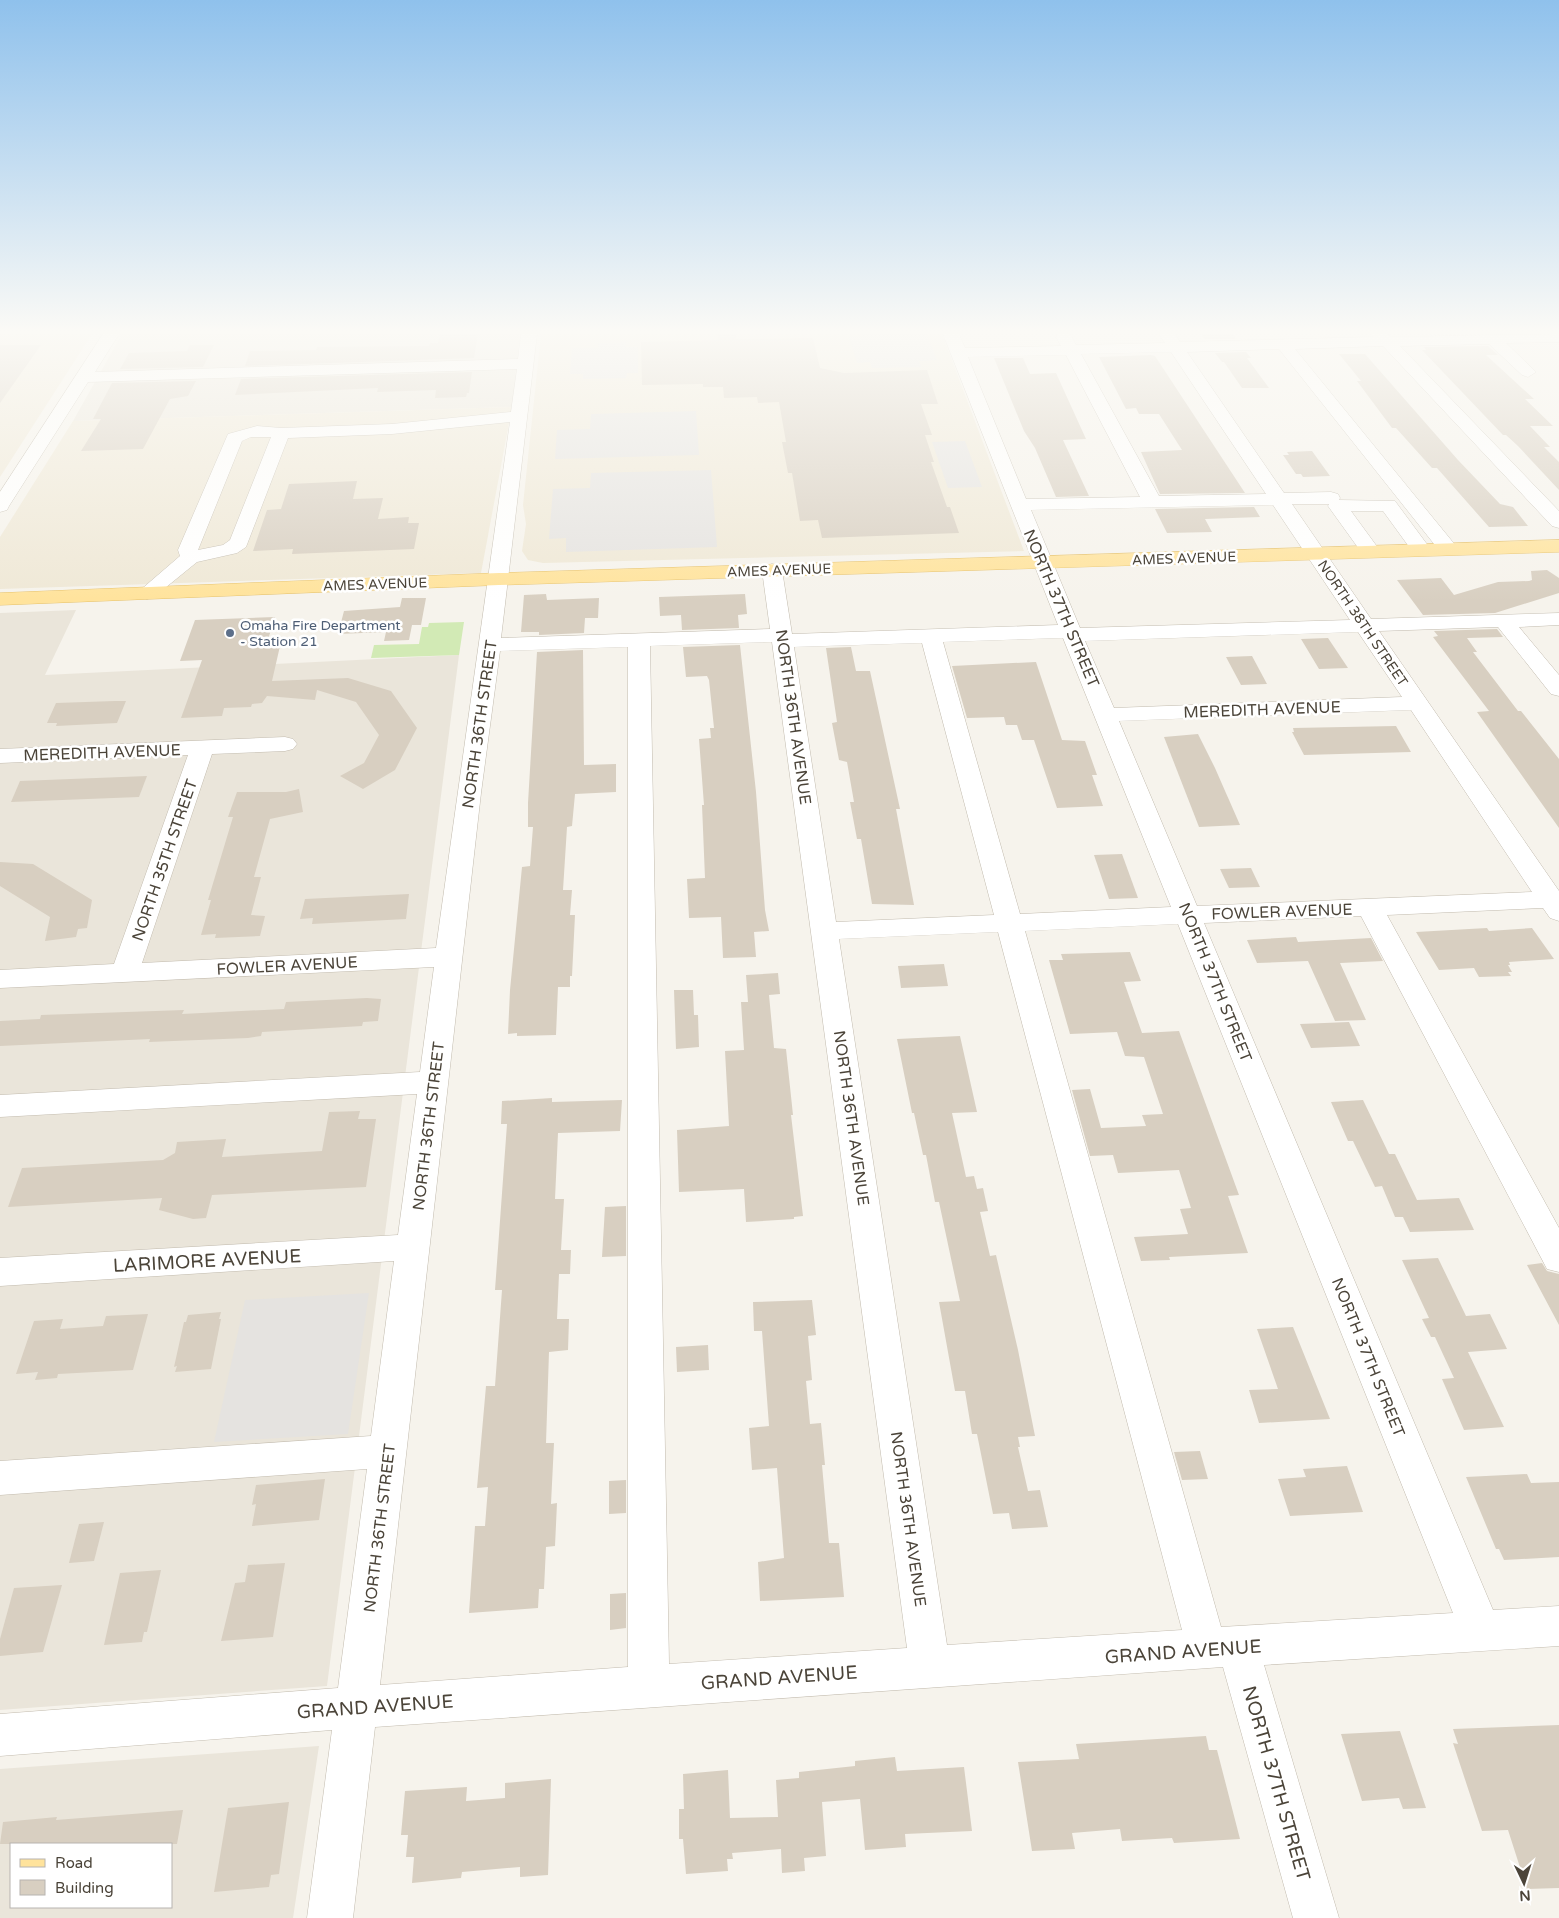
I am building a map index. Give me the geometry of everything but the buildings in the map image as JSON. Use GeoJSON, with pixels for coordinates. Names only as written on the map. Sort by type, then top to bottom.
{"type":"FeatureCollection","features":[{"type":"Feature","properties":{"kind":"main road","name":"AMES AVENUE"},"geometry":{"type":"LineString","coordinates":[[0,599],[499,579],[1316,554],[1367,547],[1449,550],[1559,546]]}},
{"type":"Feature","properties":{"kind":"street"},"geometry":{"type":"LineString","coordinates":[[0,506],[9,479],[50,424]]}},
{"type":"Feature","properties":{"kind":"street"},"geometry":{"type":"LineString","coordinates":[[190,558],[188,550],[234,438],[240,434],[255,431],[281,433],[392,429],[446,424]]}},
{"type":"Feature","properties":{"kind":"street","name":"NORTH 36TH STREET"},"geometry":{"type":"LineString","coordinates":[[330,1918],[449,957],[518,424]]}},
{"type":"Feature","properties":{"kind":"street","name":"NORTH 37TH STREET"},"geometry":{"type":"LineString","coordinates":[[986,424],[1481,1631]]}},
{"type":"Feature","properties":{"kind":"street"},"geometry":{"type":"LineString","coordinates":[[1110,424],[1152,501]]}},
{"type":"Feature","properties":{"kind":"street","name":"NORTH 38TH STREET"},"geometry":{"type":"LineString","coordinates":[[1227,424],[1556,904]]}},
{"type":"Feature","properties":{"kind":"street"},"geometry":{"type":"LineString","coordinates":[[1347,424],[1449,550]]}},
{"type":"Feature","properties":{"kind":"street"},"geometry":{"type":"LineString","coordinates":[[1465,424],[1559,522]]}},
{"type":"Feature","properties":{"kind":"street"},"geometry":{"type":"LineString","coordinates":[[147,593],[190,558],[230,549],[239,543],[281,433]]}},
{"type":"Feature","properties":{"kind":"street"},"geometry":{"type":"LineString","coordinates":[[216,481],[263,480]]}},
{"type":"Feature","properties":{"kind":"street"},"geometry":{"type":"LineString","coordinates":[[1019,505],[1278,499],[1336,505],[1409,500]]}},
{"type":"Feature","properties":{"kind":"street"},"geometry":{"type":"LineString","coordinates":[[1387,502],[1422,550]]}},
{"type":"Feature","properties":{"kind":"street"},"geometry":{"type":"LineString","coordinates":[[1336,505],[1352,513],[1370,538],[1367,547]]}},
{"type":"Feature","properties":{"kind":"street","name":"NORTH 36TH AVENUE"},"geometry":{"type":"LineString","coordinates":[[772,570],[826,931],[930,1667]]}},
{"type":"Feature","properties":{"kind":"street"},"geometry":{"type":"LineString","coordinates":[[490,645],[639,640],[1072,633],[1559,619]]}},
{"type":"Feature","properties":{"kind":"street"},"geometry":{"type":"LineString","coordinates":[[1503,620],[1559,689]]}},
{"type":"Feature","properties":{"kind":"street","name":"NORTH 37TH STREET"},"geometry":{"type":"LineString","coordinates":[[931,636],[1009,923],[1223,1648],[1316,1918]]}},
{"type":"Feature","properties":{"kind":"street"},"geometry":{"type":"LineString","coordinates":[[639,640],[649,1687]]}},
{"type":"Feature","properties":{"kind":"street","name":"MEREDITH AVENUE"},"geometry":{"type":"LineString","coordinates":[[1106,715],[1417,703]]}},
{"type":"Feature","properties":{"kind":"street","name":"MEREDITH AVENUE"},"geometry":{"type":"LineString","coordinates":[[0,756],[285,744]]}},
{"type":"Feature","properties":{"kind":"street","name":"NORTH 35TH STREET"},"geometry":{"type":"LineString","coordinates":[[125,973],[203,747]]}},
{"type":"Feature","properties":{"kind":"street","name":"FOWLER AVENUE"},"geometry":{"type":"LineString","coordinates":[[826,931],[1369,907],[1556,904]]}},
{"type":"Feature","properties":{"kind":"street"},"geometry":{"type":"LineString","coordinates":[[1369,907],[1559,1259]]}},
{"type":"Feature","properties":{"kind":"street","name":"FOWLER AVENUE"},"geometry":{"type":"LineString","coordinates":[[0,979],[449,957]]}},
{"type":"Feature","properties":{"kind":"street"},"geometry":{"type":"LineString","coordinates":[[0,1106],[434,1082]]}},
{"type":"Feature","properties":{"kind":"street","name":"LARIMORE AVENUE"},"geometry":{"type":"LineString","coordinates":[[0,1272],[414,1247]]}},
{"type":"Feature","properties":{"kind":"street"},"geometry":{"type":"LineString","coordinates":[[0,1478],[388,1452]]}},
{"type":"Feature","properties":{"kind":"street","name":"GRAND AVENUE"},"geometry":{"type":"LineString","coordinates":[[0,1735],[356,1707],[1559,1626]]}},
{"type":"Feature","properties":{"kind":"shaded area"},"geometry":{"type":"Polygon","coordinates":[[[0,424],[34,424],[0,477],[0,424]]]}},
{"type":"Feature","properties":{"kind":"shaded area"},"geometry":{"type":"Polygon","coordinates":[[[71,424],[509,424],[481,573],[0,589],[0,537],[71,424]]]}},
{"type":"Feature","properties":{"kind":"shaded area"},"geometry":{"type":"Polygon","coordinates":[[[532,424],[976,424],[1024,551],[543,563],[528,560],[522,551],[526,524],[523,505],[532,424]]]}},
{"type":"Feature","properties":{"kind":"shaded area"},"geometry":{"type":"Polygon","coordinates":[[[590,424],[697,424],[699,455],[555,459],[557,430],[590,429],[590,424]]]}},
{"type":"Feature","properties":{"kind":"shaded area"},"geometry":{"type":"Polygon","coordinates":[[[965,441],[982,487],[948,488],[932,442],[965,441]]]}},
{"type":"Feature","properties":{"kind":"shaded area"},"geometry":{"type":"Polygon","coordinates":[[[711,470],[717,547],[566,552],[566,538],[549,539],[553,489],[590,488],[591,473],[711,470]]]}},
{"type":"Feature","properties":{"kind":"shaded area"},"geometry":{"type":"Polygon","coordinates":[[[76,610],[45,675],[459,655],[327,1686],[0,1710],[0,613],[76,610]]]}},
{"type":"Feature","properties":{"kind":"shaded area"},"geometry":{"type":"Polygon","coordinates":[[[369,1293],[348,1434],[214,1442],[245,1300],[369,1293]]]}},
{"type":"Feature","properties":{"kind":"shaded area"},"geometry":{"type":"Polygon","coordinates":[[[319,1746],[293,1918],[0,1918],[0,1769],[319,1746]]]}},
{"type":"Feature","properties":{"kind":"green space"},"geometry":{"type":"Polygon","coordinates":[[[464,622],[459,655],[371,658],[374,645],[419,644],[422,627],[428,627],[429,623],[464,622]]]}},
{"type":"Feature","properties":{"kind":"place","name":"Omaha Fire Department - Station 21"},"geometry":{"type":"Point","coordinates":[230,633]}}]}
